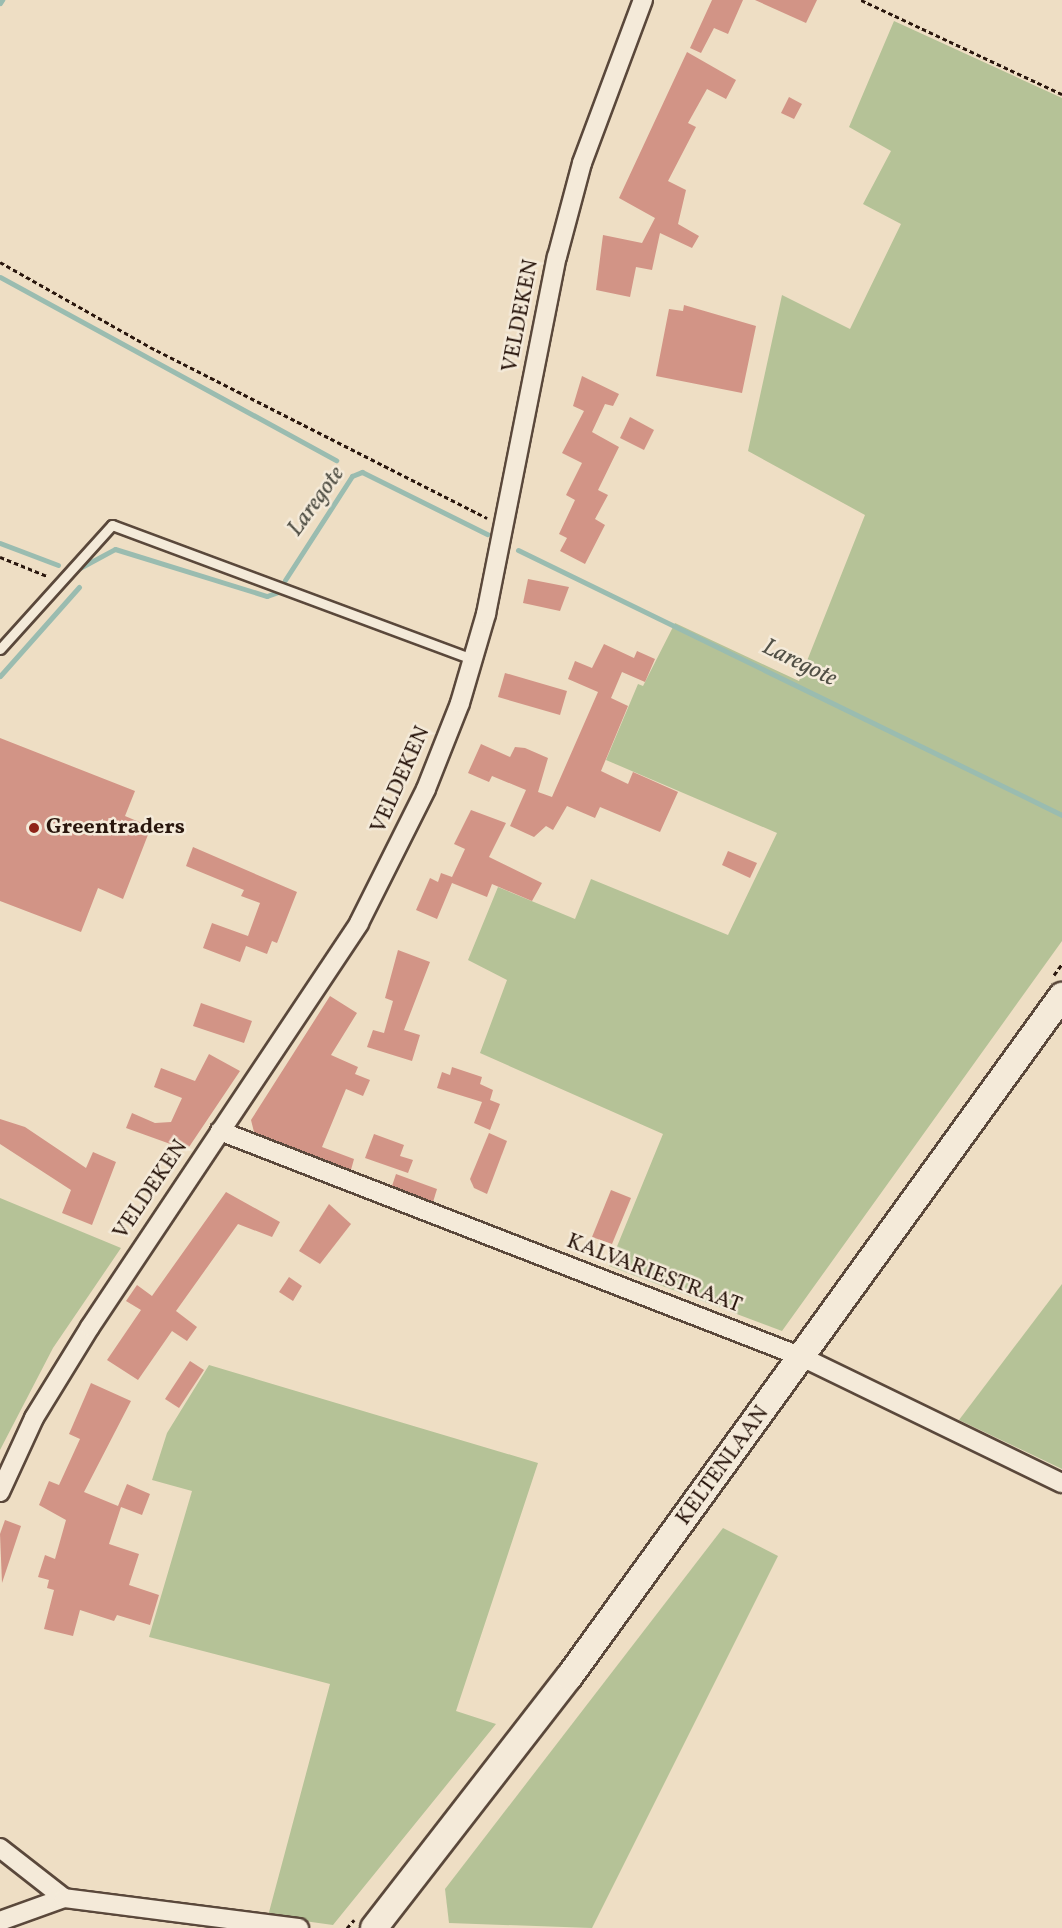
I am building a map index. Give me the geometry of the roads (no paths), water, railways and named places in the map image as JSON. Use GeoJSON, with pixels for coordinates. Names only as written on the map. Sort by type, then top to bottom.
{"type":"FeatureCollection","features":[{"type":"Feature","properties":{"kind":"main road","name":"KELTENLAAN"},"geometry":{"type":"LineString","coordinates":[[374,1928],[569,1677],[1062,996]]}},
{"type":"Feature","properties":{"kind":"street","name":"VELDEKEN"},"geometry":{"type":"LineString","coordinates":[[0,1492],[34,1418],[358,922],[390,866],[426,789],[473,659],[504,526],[557,257],[582,163],[643,0]]}},
{"type":"Feature","properties":{"kind":"street","name":"KALVARIESTRAAT"},"geometry":{"type":"LineString","coordinates":[[220,1131],[802,1357],[1062,1483]]}},
{"type":"Feature","properties":{"kind":"street"},"geometry":{"type":"LineString","coordinates":[[0,1848],[64,1898]]}},
{"type":"Feature","properties":{"kind":"street"},"geometry":{"type":"LineString","coordinates":[[0,1921],[64,1898],[298,1928]]}},
{"type":"Feature","properties":{"kind":"lane"},"geometry":{"type":"LineString","coordinates":[[0,649],[112,525],[473,659]]}},
{"type":"Feature","properties":{"kind":"waterway"},"geometry":{"type":"LineString","coordinates":[[0,277],[336,460]]}},
{"type":"Feature","properties":{"kind":"waterway","name":"Laregote"},"geometry":{"type":"LineString","coordinates":[[285,580],[352,476],[362,472],[487,534]]}},
{"type":"Feature","properties":{"kind":"waterway","name":"Laregote"},"geometry":{"type":"LineString","coordinates":[[0,543],[58,565]]}},
{"type":"Feature","properties":{"kind":"waterway","name":"Laregote"},"geometry":{"type":"LineString","coordinates":[[76,570],[115,549],[267,596],[278,592]]}},
{"type":"Feature","properties":{"kind":"waterway","name":"Laregote"},"geometry":{"type":"LineString","coordinates":[[518,550],[1062,815]]}},
{"type":"Feature","properties":{"kind":"waterway"},"geometry":{"type":"LineString","coordinates":[[0,676],[79,587]]}},
{"type":"Feature","properties":{"kind":"place","name":"Greentraders"},"geometry":{"type":"Point","coordinates":[34,828]}}]}
